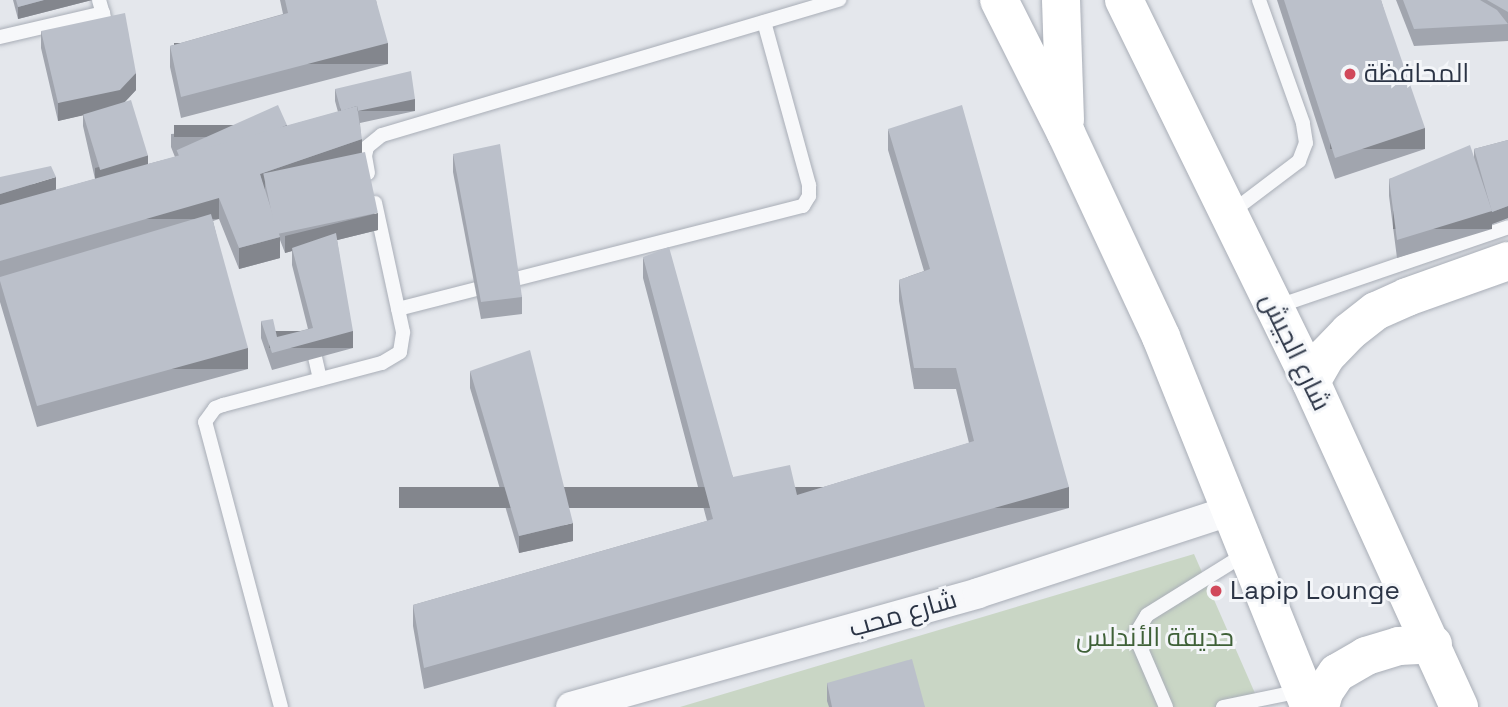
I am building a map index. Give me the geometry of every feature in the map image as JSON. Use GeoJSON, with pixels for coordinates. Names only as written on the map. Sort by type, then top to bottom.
{"type":"FeatureCollection","features":[{"type":"Feature","properties":{"kind":"main road"},"geometry":{"type":"LineString","coordinates":[[999,0],[1066,133],[1161,337],[1311,702],[1324,692],[1336,673],[1366,656],[1399,646],[1433,645]]}},
{"type":"Feature","properties":{"kind":"main road"},"geometry":{"type":"LineString","coordinates":[[1061,0],[1066,133]]}},
{"type":"Feature","properties":{"kind":"main road","name":"شارع الجيش"},"geometry":{"type":"LineString","coordinates":[[1132,8],[1228,215],[1311,382],[1460,707]]}},
{"type":"Feature","properties":{"kind":"main road"},"geometry":{"type":"LineString","coordinates":[[1311,382],[1326,356],[1349,332],[1377,312],[1407,297],[1508,261]]}},
{"type":"Feature","properties":{"kind":"street","name":"شارع محب"},"geometry":{"type":"LineString","coordinates":[[570,707],[978,593],[1231,510]]}},
{"type":"Feature","properties":{"kind":"lane"},"geometry":{"type":"LineString","coordinates":[[281,707],[205,422],[215,408],[223,405],[393,359],[404,343],[365,156],[373,139],[839,0]]}},
{"type":"Feature","properties":{"kind":"lane"},"geometry":{"type":"LineString","coordinates":[[1228,215],[1299,161],[1306,143],[1303,123],[1259,0]]}},
{"type":"Feature","properties":{"kind":"lane"},"geometry":{"type":"LineString","coordinates":[[0,37],[101,7],[113,50]]}},
{"type":"Feature","properties":{"kind":"lane"},"geometry":{"type":"LineString","coordinates":[[398,309],[803,206],[809,196],[809,184],[764,22]]}},
{"type":"Feature","properties":{"kind":"lane"},"geometry":{"type":"LineString","coordinates":[[1273,307],[1508,227]]}},
{"type":"Feature","properties":{"kind":"lane"},"geometry":{"type":"LineString","coordinates":[[309,327],[320,379]]}},
{"type":"Feature","properties":{"kind":"lane"},"geometry":{"type":"LineString","coordinates":[[1166,707],[1135,635],[1147,615],[1249,551]]}},
{"type":"Feature","properties":{"kind":"lane"},"geometry":{"type":"LineString","coordinates":[[1223,707],[1311,702]]}},
{"type":"Feature","properties":{"kind":"green space","name":"حديقة الأندلس"},"geometry":{"type":"Polygon","coordinates":[[[1194,554],[1261,707],[680,707],[1194,554]]]}},
{"type":"Feature","properties":{"kind":"building"},"geometry":{"type":"Polygon","coordinates":[[[16,0],[44,0],[18,7],[16,0]]]}},
{"type":"Feature","properties":{"kind":"building"},"geometry":{"type":"Polygon","coordinates":[[[285,0],[376,0],[388,43],[181,97],[170,46],[288,13],[285,0]]]}},
{"type":"Feature","properties":{"kind":"building","name":"المحافظة"},"geometry":{"type":"Polygon","coordinates":[[[1284,0],[1381,0],[1425,128],[1335,158],[1284,0]]]}},
{"type":"Feature","properties":{"kind":"building"},"geometry":{"type":"Polygon","coordinates":[[[1403,0],[1480,0],[1497,10],[1508,24],[1414,29],[1403,0]]]}},
{"type":"Feature","properties":{"kind":"building"},"geometry":{"type":"Polygon","coordinates":[[[1487,0],[1508,0],[1508,12],[1487,0]]]}},
{"type":"Feature","properties":{"kind":"building"},"geometry":{"type":"Polygon","coordinates":[[[125,13],[136,73],[120,90],[58,103],[41,31],[125,13]]]}},
{"type":"Feature","properties":{"kind":"building"},"geometry":{"type":"Polygon","coordinates":[[[411,71],[415,99],[358,111],[357,106],[341,111],[335,89],[411,71]]]}},
{"type":"Feature","properties":{"kind":"building"},"geometry":{"type":"Polygon","coordinates":[[[131,100],[148,155],[100,170],[83,115],[131,100]]]}},
{"type":"Feature","properties":{"kind":"building"},"geometry":{"type":"Polygon","coordinates":[[[278,105],[287,125],[186,170],[177,150],[278,105]]]}},
{"type":"Feature","properties":{"kind":"building"},"geometry":{"type":"Polygon","coordinates":[[[962,105],[1069,487],[424,668],[413,605],[713,519],[643,257],[669,247],[733,477],[790,465],[797,495],[974,441],[956,368],[914,368],[899,280],[930,269],[888,129],[962,105]]]}},
{"type":"Feature","properties":{"kind":"building"},"geometry":{"type":"Polygon","coordinates":[[[357,106],[362,139],[260,174],[280,237],[239,248],[219,198],[0,261],[0,205],[357,106]]]}},
{"type":"Feature","properties":{"kind":"building"},"geometry":{"type":"Polygon","coordinates":[[[1508,140],[1508,206],[1492,212],[1474,149],[1508,140]]]}},
{"type":"Feature","properties":{"kind":"building"},"geometry":{"type":"Polygon","coordinates":[[[500,144],[522,297],[481,302],[453,154],[500,144]]]}},
{"type":"Feature","properties":{"kind":"building"},"geometry":{"type":"Polygon","coordinates":[[[1470,145],[1492,211],[1397,240],[1389,179],[1470,145]]]}},
{"type":"Feature","properties":{"kind":"building"},"geometry":{"type":"Polygon","coordinates":[[[365,152],[378,213],[276,234],[263,174],[365,152]]]}},
{"type":"Feature","properties":{"kind":"building"},"geometry":{"type":"Polygon","coordinates":[[[51,166],[56,177],[0,194],[0,177],[51,166]]]}},
{"type":"Feature","properties":{"kind":"building"},"geometry":{"type":"Polygon","coordinates":[[[211,214],[248,348],[37,406],[0,277],[211,214]]]}},
{"type":"Feature","properties":{"kind":"building"},"geometry":{"type":"Polygon","coordinates":[[[336,233],[353,331],[272,353],[261,321],[273,319],[277,337],[313,328],[292,248],[336,233]]]}},
{"type":"Feature","properties":{"kind":"building"},"geometry":{"type":"Polygon","coordinates":[[[530,350],[573,523],[519,536],[470,371],[530,350]]]}},
{"type":"Feature","properties":{"kind":"building"},"geometry":{"type":"Polygon","coordinates":[[[912,659],[925,707],[832,707],[827,683],[912,659]]]}},
{"type":"Feature","properties":{"kind":"place","name":"المحافظة"},"geometry":{"type":"Point","coordinates":[1350,74]}},
{"type":"Feature","properties":{"kind":"place","name":"Lapip Lounge"},"geometry":{"type":"Point","coordinates":[1216,591]}}]}
